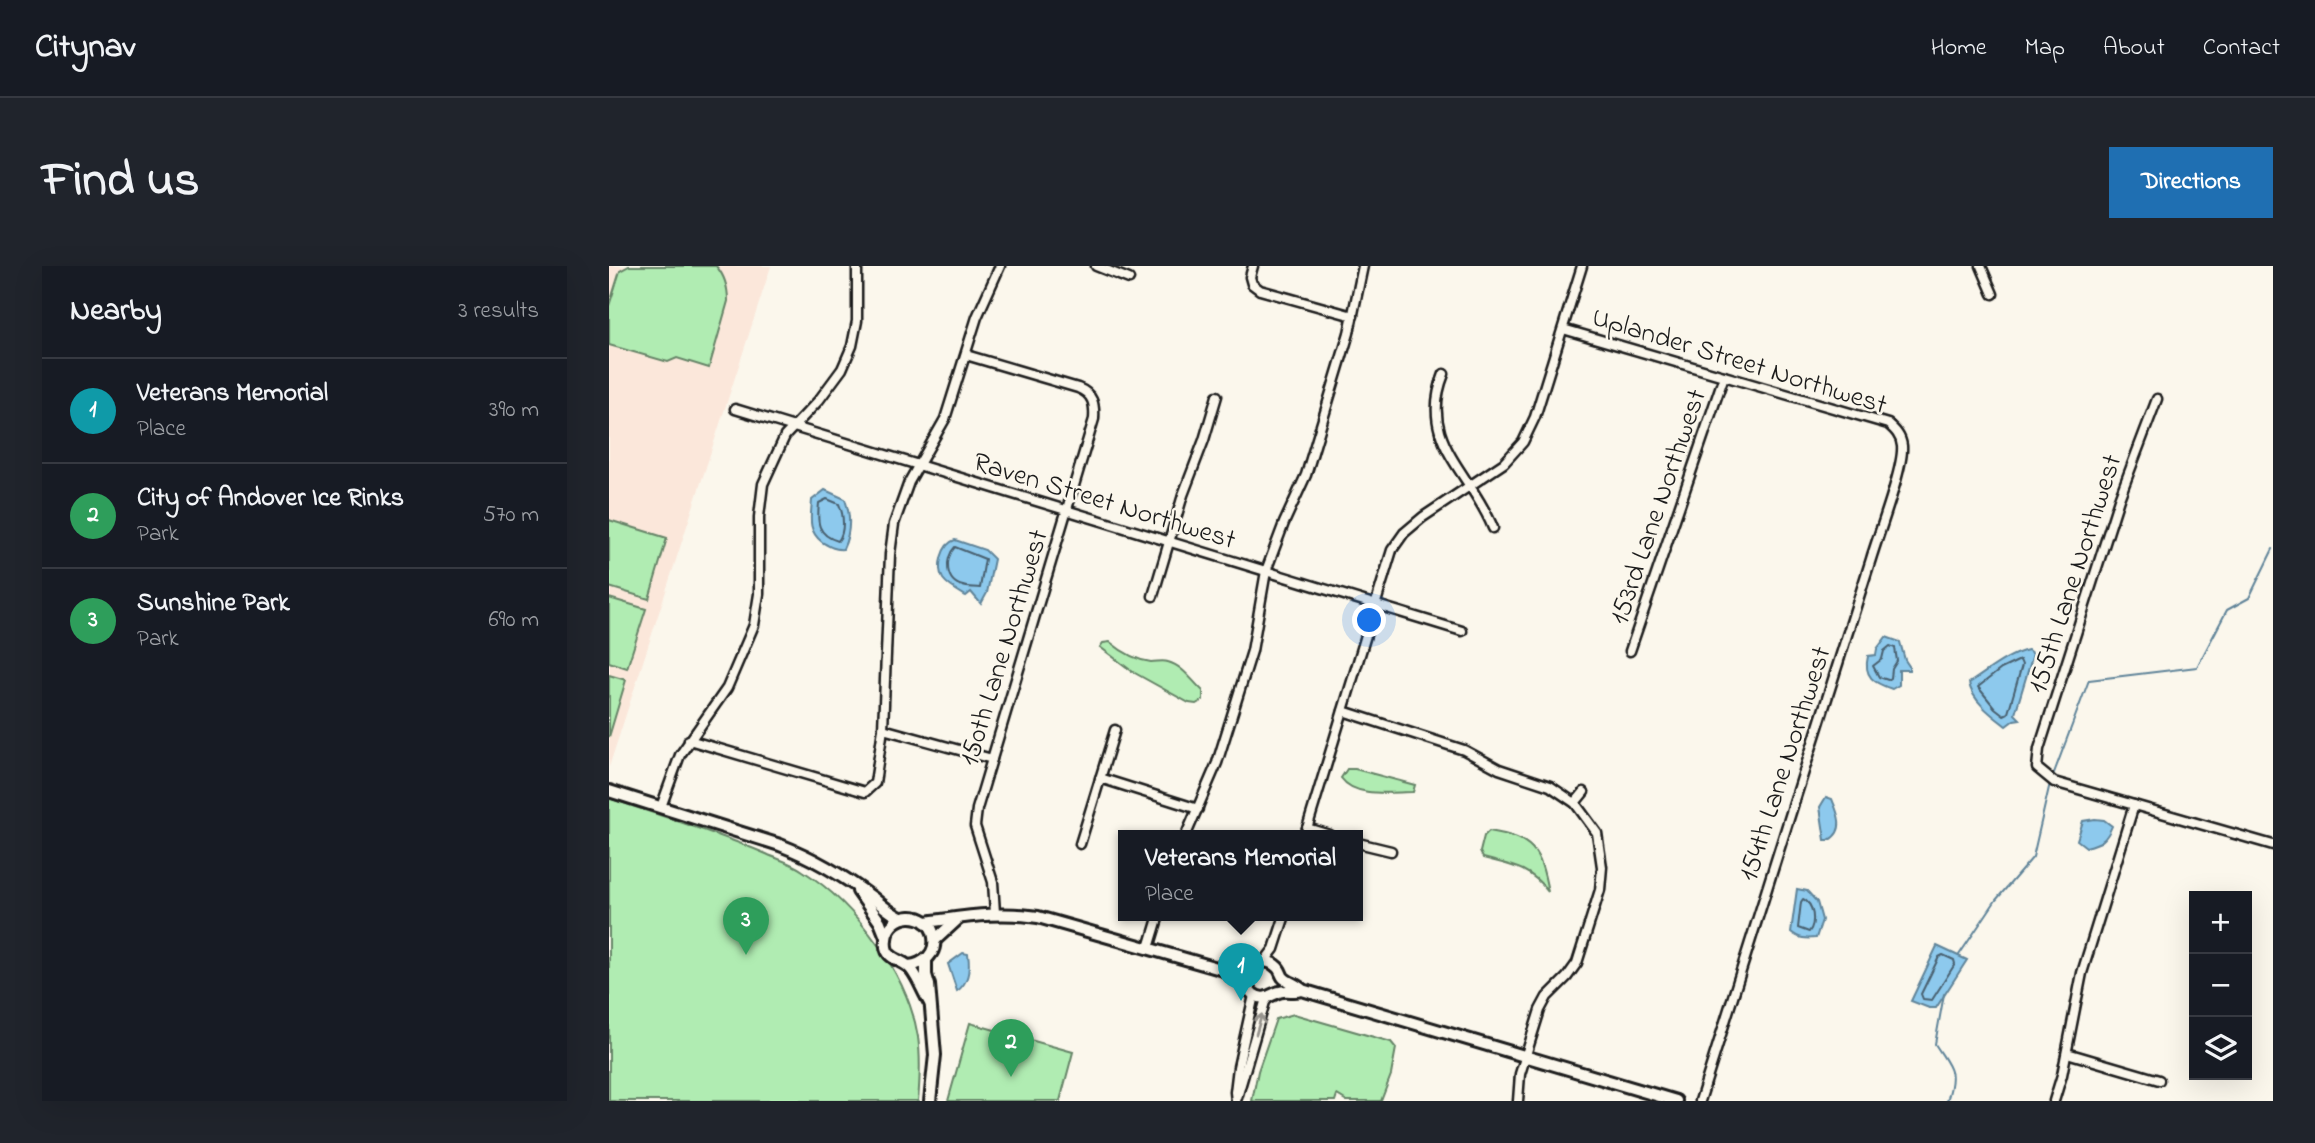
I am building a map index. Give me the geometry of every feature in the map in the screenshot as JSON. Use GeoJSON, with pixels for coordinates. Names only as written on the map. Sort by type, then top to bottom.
{"type":"FeatureCollection","features":[{"type":"Feature","properties":{"kind":"street"},"geometry":{"type":"LineString","coordinates":[[661,807],[672,773],[689,740],[727,688],[742,659],[754,625],[759,594],[759,517],[763,484],[785,436],[819,400],[842,369],[852,346],[857,321],[857,266]]}},
{"type":"Feature","properties":{"kind":"street"},"geometry":{"type":"LineString","coordinates":[[689,740],[865,792],[876,783],[883,729],[893,534],[900,505],[918,465],[945,419],[977,317],[1000,266]]}},
{"type":"Feature","properties":{"kind":"street"},"geometry":{"type":"LineString","coordinates":[[1096,266],[1129,279]]}},
{"type":"Feature","properties":{"kind":"street"},"geometry":{"type":"LineString","coordinates":[[1253,266],[1250,277],[1252,284],[1260,290],[1353,316]]}},
{"type":"Feature","properties":{"kind":"street"},"geometry":{"type":"LineString","coordinates":[[1189,830],[1217,763],[1252,651],[1266,571],[1283,523],[1306,475],[1353,316],[1363,266]]}},
{"type":"Feature","properties":{"kind":"street"},"geometry":{"type":"LineString","coordinates":[[1306,830],[1392,550],[1404,533],[1423,517],[1504,463],[1527,436],[1582,266]]}},
{"type":"Feature","properties":{"kind":"street"},"geometry":{"type":"LineString","coordinates":[[1981,266],[1993,294]]}},
{"type":"Feature","properties":{"kind":"street","name":"Uplander Street Northwest"},"geometry":{"type":"LineString","coordinates":[[1563,329],[1888,424],[1900,438]]}},
{"type":"Feature","properties":{"kind":"street","name":"150th Lane Northwest"},"geometry":{"type":"LineString","coordinates":[[966,355],[1078,388],[1090,395],[1095,405],[1094,419],[977,809],[975,826],[993,882],[995,913]]}},
{"type":"Feature","properties":{"kind":"street"},"geometry":{"type":"LineString","coordinates":[[1444,374],[1436,402],[1438,428],[1448,453],[1483,505],[1493,528]]}},
{"type":"Feature","properties":{"kind":"street","name":"153rd Lane Northwest"},"geometry":{"type":"LineString","coordinates":[[1630,651],[1724,376]]}},
{"type":"Feature","properties":{"kind":"street"},"geometry":{"type":"LineString","coordinates":[[1153,596],[1168,542],[1205,440],[1217,396]]}},
{"type":"Feature","properties":{"kind":"street","name":"155th Lane Northwest"},"geometry":{"type":"LineString","coordinates":[[2134,805],[2054,782],[2043,775],[2036,763],[2106,538],[2157,399]]}},
{"type":"Feature","properties":{"kind":"street","name":"Raven Street Northwest"},"geometry":{"type":"LineString","coordinates":[[735,409],[1462,631]]}},
{"type":"Feature","properties":{"kind":"street","name":"154th Lane Northwest"},"geometry":{"type":"LineString","coordinates":[[1700,1101],[1896,477],[1902,454],[1900,438]]}},
{"type":"Feature","properties":{"kind":"street"},"geometry":{"type":"LineString","coordinates":[[1343,711],[1464,751],[1499,769],[1550,786],[1575,803],[1597,834],[1602,867],[1600,890],[1577,962],[1547,997],[1540,1010],[1519,1081],[1518,1101]]}},
{"type":"Feature","properties":{"kind":"street"},"geometry":{"type":"LineString","coordinates":[[883,729],[992,759]]}},
{"type":"Feature","properties":{"kind":"street"},"geometry":{"type":"LineString","coordinates":[[1080,844],[1115,730]]}},
{"type":"Feature","properties":{"kind":"street"},"geometry":{"type":"LineString","coordinates":[[1100,778],[1198,808]]}},
{"type":"Feature","properties":{"kind":"street"},"geometry":{"type":"LineString","coordinates":[[609,791],[793,850],[826,866],[888,912],[901,918]]}},
{"type":"Feature","properties":{"kind":"street"},"geometry":{"type":"LineString","coordinates":[[1575,803],[1584,792]]}},
{"type":"Feature","properties":{"kind":"street"},"geometry":{"type":"LineString","coordinates":[[2055,1101],[2082,973],[2134,805],[2273,845]]}},
{"type":"Feature","properties":{"kind":"street"},"geometry":{"type":"LineString","coordinates":[[1363,844],[1391,851]]}},
{"type":"Feature","properties":{"kind":"street"},"geometry":{"type":"LineString","coordinates":[[857,888],[880,922],[885,945],[894,960],[909,966],[917,965],[926,959],[934,948],[933,932],[925,922],[916,917],[901,918],[894,922],[885,937]]}},
{"type":"Feature","properties":{"kind":"street"},"geometry":{"type":"LineString","coordinates":[[925,922],[995,913],[1038,917],[1224,970],[1230,977],[1240,979],[1254,995],[1238,1067],[1236,1100]]}},
{"type":"Feature","properties":{"kind":"street"},"geometry":{"type":"LineString","coordinates":[[935,940],[959,918]]}},
{"type":"Feature","properties":{"kind":"street"},"geometry":{"type":"LineString","coordinates":[[1149,948],[1157,921]]}},
{"type":"Feature","properties":{"kind":"street"},"geometry":{"type":"LineString","coordinates":[[1224,970],[1234,966],[1250,968],[1264,962],[1274,949],[1283,921]]}},
{"type":"Feature","properties":{"kind":"street"},"geometry":{"type":"LineString","coordinates":[[1274,949],[1276,965],[1283,977],[1302,990],[1676,1101]]}},
{"type":"Feature","properties":{"kind":"street"},"geometry":{"type":"LineString","coordinates":[[926,959],[935,1055],[930,1101]]}},
{"type":"Feature","properties":{"kind":"street"},"geometry":{"type":"LineString","coordinates":[[1264,962],[1276,965]]}},
{"type":"Feature","properties":{"kind":"street"},"geometry":{"type":"LineString","coordinates":[[909,966],[930,1003]]}},
{"type":"Feature","properties":{"kind":"street"},"geometry":{"type":"LineString","coordinates":[[1247,985],[1250,968]]}},
{"type":"Feature","properties":{"kind":"street"},"geometry":{"type":"LineString","coordinates":[[1236,1100],[1265,1002],[1274,995],[1283,977]]}},
{"type":"Feature","properties":{"kind":"street"},"geometry":{"type":"LineString","coordinates":[[1254,995],[1302,990]]}},
{"type":"Feature","properties":{"kind":"street"},"geometry":{"type":"LineString","coordinates":[[2067,1053],[2159,1080]]}},
{"type":"Feature","properties":{"kind":"shaded area"},"geometry":{"type":"Polygon","coordinates":[[[609,266],[771,266],[609,767],[609,266]]]}},
{"type":"Feature","properties":{"kind":"green space"},"geometry":{"type":"Polygon","coordinates":[[[629,266],[716,266],[725,282],[728,301],[709,368],[677,358],[668,362],[609,345],[609,306],[620,271],[629,266]]]}},
{"type":"Feature","properties":{"kind":"green space"},"geometry":{"type":"Polygon","coordinates":[[[609,520],[667,538],[649,599],[609,587],[609,520]]]}},
{"type":"Feature","properties":{"kind":"green space"},"geometry":{"type":"Polygon","coordinates":[[[609,598],[646,609],[627,668],[609,662],[609,598]]]}},
{"type":"Feature","properties":{"kind":"green space"},"geometry":{"type":"Polygon","coordinates":[[[1110,642],[1140,659],[1151,662],[1166,661],[1178,667],[1203,691],[1203,700],[1196,704],[1189,703],[1133,672],[1100,647],[1103,643],[1110,642]]]}},
{"type":"Feature","properties":{"kind":"green space"},"geometry":{"type":"Polygon","coordinates":[[[609,675],[626,680],[609,737],[609,675]]]}},
{"type":"Feature","properties":{"kind":"green space"},"geometry":{"type":"Polygon","coordinates":[[[1347,769],[1415,785],[1413,792],[1355,789],[1341,778],[1347,769]]]}},
{"type":"Feature","properties":{"kind":"green space"},"geometry":{"type":"Polygon","coordinates":[[[609,798],[726,838],[789,863],[823,885],[842,902],[877,943],[903,989],[918,1037],[918,1101],[609,1101],[609,798]]]}},
{"type":"Feature","properties":{"kind":"green space"},"geometry":{"type":"Polygon","coordinates":[[[1489,831],[1516,837],[1532,848],[1542,865],[1548,892],[1527,872],[1483,858],[1480,852],[1484,836],[1489,831]]]}},
{"type":"Feature","properties":{"kind":"green space"},"geometry":{"type":"Polygon","coordinates":[[[1294,1014],[1391,1042],[1396,1048],[1391,1075],[1381,1101],[1347,1101],[1337,1095],[1335,1101],[1252,1101],[1258,1071],[1276,1019],[1294,1014]]]}},
{"type":"Feature","properties":{"kind":"green space"},"geometry":{"type":"Polygon","coordinates":[[[970,1023],[1073,1052],[1060,1101],[948,1101],[970,1023]]]}},
{"type":"Feature","properties":{"kind":"water"},"geometry":{"type":"Polygon","coordinates":[[[825,490],[845,499],[847,505],[849,530],[843,549],[822,542],[812,528],[812,500],[825,490]]]}},
{"type":"Feature","properties":{"kind":"water"},"geometry":{"type":"Polygon","coordinates":[[[955,540],[985,550],[994,559],[987,593],[981,604],[971,592],[966,596],[943,579],[940,562],[947,546],[955,540]]]}},
{"type":"Feature","properties":{"kind":"water"},"geometry":{"type":"Polygon","coordinates":[[[1886,637],[1900,642],[1909,666],[1909,670],[1899,670],[1899,685],[1892,689],[1871,678],[1867,669],[1868,656],[1876,655],[1886,637]]]}},
{"type":"Feature","properties":{"kind":"water"},"geometry":{"type":"Polygon","coordinates":[[[2028,650],[2033,654],[2015,714],[2020,719],[2006,726],[1979,702],[1969,683],[2005,659],[2028,650]]]}},
{"type":"Feature","properties":{"kind":"water"},"geometry":{"type":"Polygon","coordinates":[[[1826,797],[1832,799],[1839,821],[1837,832],[1829,840],[1825,840],[1820,807],[1826,797]]]}},
{"type":"Feature","properties":{"kind":"water"},"geometry":{"type":"Polygon","coordinates":[[[2104,820],[2112,826],[2102,841],[2086,847],[2077,840],[2083,821],[2104,820]]]}},
{"type":"Feature","properties":{"kind":"water"},"geometry":{"type":"Polygon","coordinates":[[[1797,889],[1807,891],[1817,902],[1822,920],[1816,938],[1803,938],[1791,932],[1797,889]]]}},
{"type":"Feature","properties":{"kind":"water"},"geometry":{"type":"Polygon","coordinates":[[[1937,946],[1967,960],[1936,1008],[1929,1008],[1911,1001],[1937,946]]]}},
{"type":"Feature","properties":{"kind":"water"},"geometry":{"type":"Polygon","coordinates":[[[963,953],[968,954],[969,969],[964,984],[957,991],[948,964],[963,953]]]}},
{"type":"Feature","properties":{"kind":"waterway"},"geometry":{"type":"LineString","coordinates":[[2054,773],[2089,680],[2197,667],[2227,610],[2249,598],[2273,549]]}},
{"type":"Feature","properties":{"kind":"waterway"},"geometry":{"type":"LineString","coordinates":[[1959,955],[1996,900],[2033,857],[2050,783]]}},
{"type":"Feature","properties":{"kind":"waterway"},"geometry":{"type":"LineString","coordinates":[[1944,994],[1935,1044],[1951,1070],[1952,1083],[1947,1101]]}},
{"type":"Feature","properties":{"kind":"place","name":"Sunshine Park"},"geometry":{"type":"Point","coordinates":[746,955]}},
{"type":"Feature","properties":{"kind":"place","name":"Veterans Memorial"},"geometry":{"type":"Point","coordinates":[1241,1001]}},
{"type":"Feature","properties":{"kind":"place","name":"City of Andover Ice Rinks"},"geometry":{"type":"Point","coordinates":[1011,1077]}}]}
